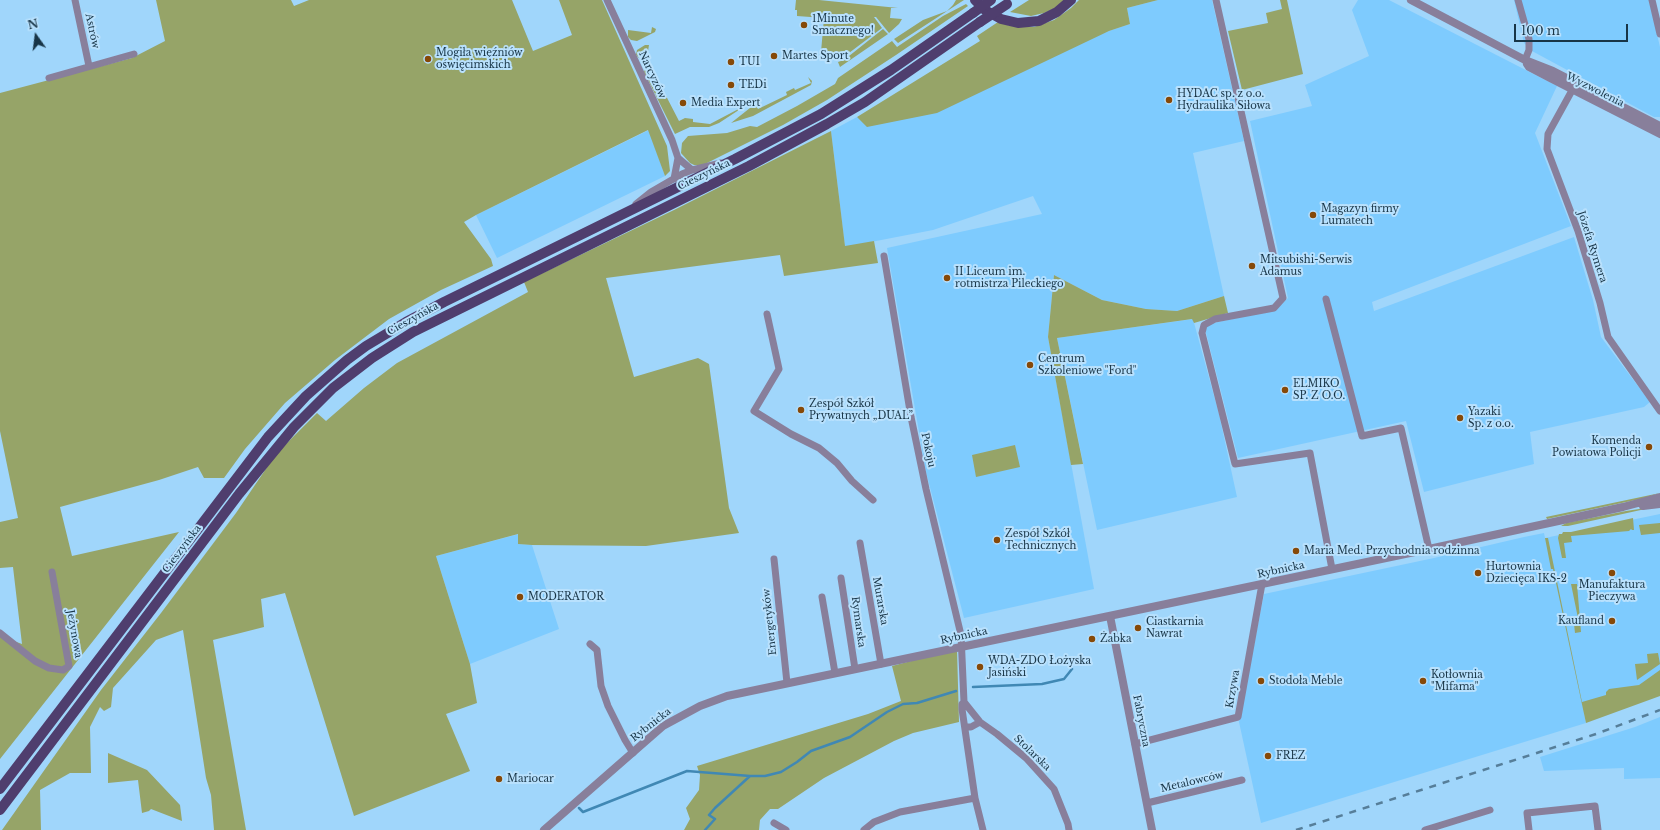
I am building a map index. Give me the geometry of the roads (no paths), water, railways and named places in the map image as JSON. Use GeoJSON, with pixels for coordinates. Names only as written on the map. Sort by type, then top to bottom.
{"type":"FeatureCollection","features":[{"type":"Feature","properties":{"kind":"main road"},"geometry":{"type":"LineString","coordinates":[[975,0],[985,10],[1001,19],[1018,23],[1038,21],[1057,12],[1071,0]]}},
{"type":"Feature","properties":{"kind":"main road"},"geometry":{"type":"LineString","coordinates":[[973,13],[983,0]]}},
{"type":"Feature","properties":{"kind":"main road","name":"Cieszyńska"},"geometry":{"type":"LineString","coordinates":[[0,789],[268,437],[320,383],[366,346],[406,322],[734,159],[821,114],[891,70],[991,0]]}},
{"type":"Feature","properties":{"kind":"main road","name":"Cieszyńska"},"geometry":{"type":"LineString","coordinates":[[0,810],[239,494],[294,427],[333,388],[372,358],[413,332],[749,166],[827,124],[865,102],[1010,2]]}},
{"type":"Feature","properties":{"kind":"street","name":"Astrów"},"geometry":{"type":"LineString","coordinates":[[75,0],[89,66]]}},
{"type":"Feature","properties":{"kind":"street","name":"Narcyzów"},"geometry":{"type":"LineString","coordinates":[[607,0],[672,140],[678,158],[674,179]]}},
{"type":"Feature","properties":{"kind":"street"},"geometry":{"type":"LineString","coordinates":[[1216,0],[1283,298],[1274,308],[1214,319],[1204,325],[1202,333],[1235,464],[1310,453],[1332,569]]}},
{"type":"Feature","properties":{"kind":"street","name":"Wyzwolenia"},"geometry":{"type":"LineString","coordinates":[[1410,0],[1525,60],[1529,66],[1660,126]]}},
{"type":"Feature","properties":{"kind":"street"},"geometry":{"type":"LineString","coordinates":[[1518,0],[1529,39],[1529,50],[1525,60]]}},
{"type":"Feature","properties":{"kind":"street"},"geometry":{"type":"LineString","coordinates":[[1652,0],[1660,34]]}},
{"type":"Feature","properties":{"kind":"street","name":"Astrów"},"geometry":{"type":"LineString","coordinates":[[49,78],[134,54]]}},
{"type":"Feature","properties":{"kind":"street","name":"Wyzwolenia"},"geometry":{"type":"LineString","coordinates":[[1574,86],[1660,134]]}},
{"type":"Feature","properties":{"kind":"street","name":"Józefa Rymera"},"geometry":{"type":"LineString","coordinates":[[1574,86],[1548,134],[1547,149],[1578,231],[1600,303],[1608,337],[1660,411]]}},
{"type":"Feature","properties":{"kind":"street"},"geometry":{"type":"LineString","coordinates":[[678,158],[692,170]]}},
{"type":"Feature","properties":{"kind":"street"},"geometry":{"type":"LineString","coordinates":[[630,210],[651,192],[692,170],[734,159]]}},
{"type":"Feature","properties":{"kind":"street","name":"Pokoju"},"geometry":{"type":"LineString","coordinates":[[884,256],[911,416],[926,489],[961,635],[962,647]]}},
{"type":"Feature","properties":{"kind":"street"},"geometry":{"type":"LineString","coordinates":[[1326,299],[1362,436],[1401,428],[1429,549]]}},
{"type":"Feature","properties":{"kind":"street"},"geometry":{"type":"LineString","coordinates":[[767,314],[779,369],[754,411],[791,434],[819,448],[837,463],[852,481],[872,500]]}},
{"type":"Feature","properties":{"kind":"street","name":"Rybnicka"},"geometry":{"type":"LineString","coordinates":[[544,830],[663,726],[700,706],[727,696],[1429,549],[1660,498]]}},
{"type":"Feature","properties":{"kind":"street","name":"Rybnicka"},"geometry":{"type":"LineString","coordinates":[[1623,507],[1660,504]]}},
{"type":"Feature","properties":{"kind":"street","name":"Murarska"},"geometry":{"type":"LineString","coordinates":[[860,543],[881,664]]}},
{"type":"Feature","properties":{"kind":"street","name":"Energetyków"},"geometry":{"type":"LineString","coordinates":[[774,559],[787,684]]}},
{"type":"Feature","properties":{"kind":"street","name":"Jeżynowa"},"geometry":{"type":"LineString","coordinates":[[0,633],[35,661],[49,668],[63,670],[69,666],[52,572]]}},
{"type":"Feature","properties":{"kind":"street","name":"Rymarska"},"geometry":{"type":"LineString","coordinates":[[841,578],[855,669]]}},
{"type":"Feature","properties":{"kind":"street","name":"Krzywa"},"geometry":{"type":"LineString","coordinates":[[1135,744],[1238,717],[1262,584]]}},
{"type":"Feature","properties":{"kind":"street"},"geometry":{"type":"LineString","coordinates":[[822,597],[835,673]]}},
{"type":"Feature","properties":{"kind":"street","name":"Fabryczna"},"geometry":{"type":"LineString","coordinates":[[1110,616],[1152,830]]}},
{"type":"Feature","properties":{"kind":"street"},"geometry":{"type":"LineString","coordinates":[[590,644],[597,650],[601,686],[608,706],[625,740],[633,752]]}},
{"type":"Feature","properties":{"kind":"street"},"geometry":{"type":"LineString","coordinates":[[962,647],[964,702],[962,704],[962,709],[975,798],[983,830]]}},
{"type":"Feature","properties":{"kind":"street","name":"Stolarska"},"geometry":{"type":"LineString","coordinates":[[964,702],[980,722],[1026,758],[1054,789],[1069,830]]}},
{"type":"Feature","properties":{"kind":"street"},"geometry":{"type":"LineString","coordinates":[[965,727],[971,727],[980,722]]}},
{"type":"Feature","properties":{"kind":"street","name":"Metalowców"},"geometry":{"type":"LineString","coordinates":[[1147,803],[1242,780]]}},
{"type":"Feature","properties":{"kind":"street"},"geometry":{"type":"LineString","coordinates":[[864,830],[884,817],[900,812],[975,798]]}},
{"type":"Feature","properties":{"kind":"street"},"geometry":{"type":"LineString","coordinates":[[1529,830],[1527,813],[1595,806],[1598,830]]}},
{"type":"Feature","properties":{"kind":"street"},"geometry":{"type":"LineString","coordinates":[[1425,830],[1490,810]]}},
{"type":"Feature","properties":{"kind":"street"},"geometry":{"type":"LineString","coordinates":[[774,823],[786,830]]}},
{"type":"Feature","properties":{"kind":"waterway"},"geometry":{"type":"LineString","coordinates":[[973,687],[1042,684],[1064,679],[1072,669]]}},
{"type":"Feature","properties":{"kind":"waterway"},"geometry":{"type":"LineString","coordinates":[[579,808],[583,812],[687,771],[750,776],[765,776],[781,772],[811,751],[850,737],[887,712],[903,704],[917,703],[956,691]]}},
{"type":"Feature","properties":{"kind":"waterway"},"geometry":{"type":"LineString","coordinates":[[705,830],[715,819],[709,815],[750,776]]}},
{"type":"Feature","properties":{"kind":"railway"},"geometry":{"type":"LineString","coordinates":[[1296,830],[1596,734],[1660,710]]}},
{"type":"Feature","properties":{"kind":"place","name":"1Minute Smacznego!"},"geometry":{"type":"Point","coordinates":[804,25]}},
{"type":"Feature","properties":{"kind":"place","name":"Martes Sport"},"geometry":{"type":"Point","coordinates":[774,56]}},
{"type":"Feature","properties":{"kind":"place","name":"Mogiła więźniów oświęcimskich"},"geometry":{"type":"Point","coordinates":[428,59]}},
{"type":"Feature","properties":{"kind":"place","name":"TUI"},"geometry":{"type":"Point","coordinates":[731,62]}},
{"type":"Feature","properties":{"kind":"place","name":"TEDi"},"geometry":{"type":"Point","coordinates":[731,85]}},
{"type":"Feature","properties":{"kind":"place","name":"HYDAC sp. z o.o. Hydraulika Siłowa"},"geometry":{"type":"Point","coordinates":[1169,100]}},
{"type":"Feature","properties":{"kind":"place","name":"Media Expert"},"geometry":{"type":"Point","coordinates":[683,103]}},
{"type":"Feature","properties":{"kind":"place","name":"Magazyn firmy Lumatech"},"geometry":{"type":"Point","coordinates":[1313,215]}},
{"type":"Feature","properties":{"kind":"place","name":"Mitsubishi-Serwis Adamus"},"geometry":{"type":"Point","coordinates":[1252,266]}},
{"type":"Feature","properties":{"kind":"place","name":"II Liceum im. rotmistrza Pileckiego"},"geometry":{"type":"Point","coordinates":[947,278]}},
{"type":"Feature","properties":{"kind":"place","name":"Centrum Szkoleniowe \"Ford\""},"geometry":{"type":"Point","coordinates":[1030,365]}},
{"type":"Feature","properties":{"kind":"place","name":"ELMIKO SP. Z O.O."},"geometry":{"type":"Point","coordinates":[1285,390]}},
{"type":"Feature","properties":{"kind":"place","name":"Zespół Szkół Prywatnych „DUAL”"},"geometry":{"type":"Point","coordinates":[801,410]}},
{"type":"Feature","properties":{"kind":"place","name":"Yazaki Sp. z o.o."},"geometry":{"type":"Point","coordinates":[1460,418]}},
{"type":"Feature","properties":{"kind":"place","name":"Komenda Powiatowa Policji"},"geometry":{"type":"Point","coordinates":[1649,447]}},
{"type":"Feature","properties":{"kind":"place","name":"Zespół Szkół Technicznych"},"geometry":{"type":"Point","coordinates":[997,540]}},
{"type":"Feature","properties":{"kind":"place","name":"Maria Med. Przychodnia rodzinna"},"geometry":{"type":"Point","coordinates":[1296,551]}},
{"type":"Feature","properties":{"kind":"place","name":"Hurtownia Dziecięca IKS-2"},"geometry":{"type":"Point","coordinates":[1478,573]}},
{"type":"Feature","properties":{"kind":"place","name":"Manufaktura Pieczywa"},"geometry":{"type":"Point","coordinates":[1612,573]}},
{"type":"Feature","properties":{"kind":"place","name":"MODERATOR"},"geometry":{"type":"Point","coordinates":[520,597]}},
{"type":"Feature","properties":{"kind":"place","name":"Kaufland"},"geometry":{"type":"Point","coordinates":[1612,621]}},
{"type":"Feature","properties":{"kind":"place","name":"Ciastkarnia Nawrat"},"geometry":{"type":"Point","coordinates":[1138,628]}},
{"type":"Feature","properties":{"kind":"place","name":"Żabka"},"geometry":{"type":"Point","coordinates":[1092,639]}},
{"type":"Feature","properties":{"kind":"place","name":"WDA-ZDO Łożyska Jasiński"},"geometry":{"type":"Point","coordinates":[980,667]}},
{"type":"Feature","properties":{"kind":"place","name":"Stodoła Meble"},"geometry":{"type":"Point","coordinates":[1261,681]}},
{"type":"Feature","properties":{"kind":"place","name":"Kotłownia \"Mifama\""},"geometry":{"type":"Point","coordinates":[1423,681]}},
{"type":"Feature","properties":{"kind":"place","name":"FREZ"},"geometry":{"type":"Point","coordinates":[1268,756]}},
{"type":"Feature","properties":{"kind":"place","name":"Mariocar"},"geometry":{"type":"Point","coordinates":[499,779]}}]}
